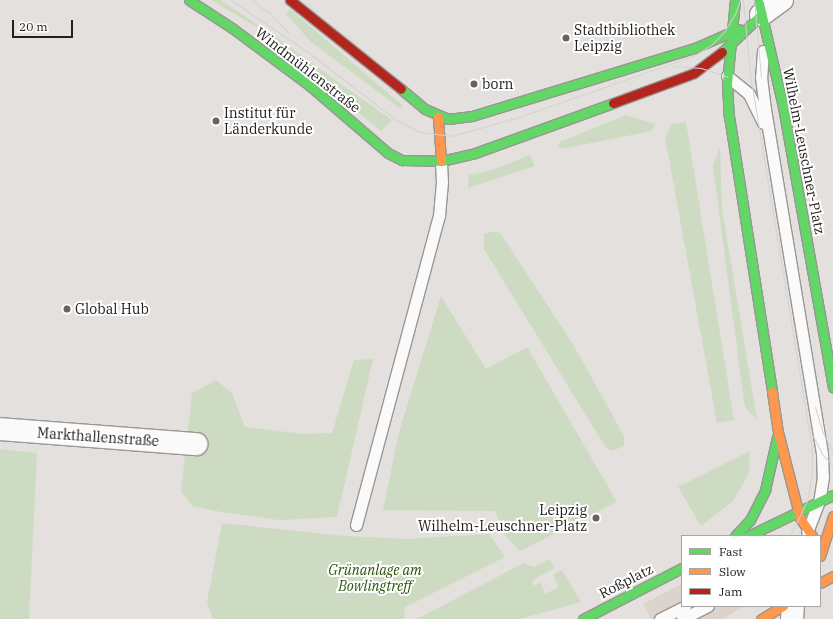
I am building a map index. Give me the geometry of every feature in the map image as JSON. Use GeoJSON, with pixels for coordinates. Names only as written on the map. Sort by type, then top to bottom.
{"type":"FeatureCollection","features":[{"type":"Feature","properties":{"kind":"main road","name":"Windmühlenstraße"},"geometry":{"type":"LineString","coordinates":[[189,0],[232,28],[309,85],[388,153],[409,161],[441,161]]}},
{"type":"Feature","properties":{"kind":"main road"},"geometry":{"type":"LineString","coordinates":[[290,0],[424,109],[438,116],[463,118],[671,55],[732,32],[760,16]]}},
{"type":"Feature","properties":{"kind":"main road"},"geometry":{"type":"LineString","coordinates":[[735,0],[728,77],[730,123],[778,432],[799,512],[808,534]]}},
{"type":"Feature","properties":{"kind":"main road"},"geometry":{"type":"LineString","coordinates":[[438,116],[441,161],[492,147],[599,106],[688,75],[707,66],[760,16]]}},
{"type":"Feature","properties":{"kind":"main road","name":"Wilhelm-Leuschner-Platz"},"geometry":{"type":"LineString","coordinates":[[760,16],[779,86],[805,237],[812,257],[833,388]]}},
{"type":"Feature","properties":{"kind":"main road"},"geometry":{"type":"LineString","coordinates":[[736,535],[758,507],[765,490],[778,432]]}},
{"type":"Feature","properties":{"kind":"main road"},"geometry":{"type":"LineString","coordinates":[[751,535],[833,495]]}},
{"type":"Feature","properties":{"kind":"main road"},"geometry":{"type":"LineString","coordinates":[[826,544],[833,516]]}},
{"type":"Feature","properties":{"kind":"main road","name":"Roßplatz"},"geometry":{"type":"LineString","coordinates":[[583,619],[681,569]]}},
{"type":"Feature","properties":{"kind":"main road"},"geometry":{"type":"LineString","coordinates":[[821,582],[833,576]]}},
{"type":"Feature","properties":{"kind":"main road"},"geometry":{"type":"LineString","coordinates":[[761,619],[781,607]]}},
{"type":"Feature","properties":{"kind":"street"},"geometry":{"type":"LineString","coordinates":[[760,16],[782,0]]}},
{"type":"Feature","properties":{"kind":"street","name":"Markthallenstraße"},"geometry":{"type":"LineString","coordinates":[[0,429],[196,444]]}},
{"type":"Feature","properties":{"kind":"street"},"geometry":{"type":"LineString","coordinates":[[792,619],[793,607]]}},
{"type":"Feature","properties":{"kind":"lane"},"geometry":{"type":"LineString","coordinates":[[760,16],[761,77],[818,425],[823,467],[820,501],[808,534]]}},
{"type":"Feature","properties":{"kind":"lane"},"geometry":{"type":"LineString","coordinates":[[671,55],[707,66],[728,77],[743,88],[755,103],[774,156]]}},
{"type":"Feature","properties":{"kind":"lane"},"geometry":{"type":"LineString","coordinates":[[356,526],[438,216],[442,182],[441,161]]}},
{"type":"Feature","properties":{"kind":"lane"},"geometry":{"type":"LineString","coordinates":[[751,535],[758,507]]}},
{"type":"Feature","properties":{"kind":"lane"},"geometry":{"type":"LineString","coordinates":[[660,619],[683,607]]}},
{"type":"Feature","properties":{"kind":"lane"},"geometry":{"type":"LineString","coordinates":[[683,619],[706,607]]}},
{"type":"Feature","properties":{"kind":"shaded area"},"geometry":{"type":"Polygon","coordinates":[[[681,585],[681,607],[742,607],[723,619],[651,619],[643,604],[681,585]]]}},
{"type":"Feature","properties":{"kind":"green space"},"geometry":{"type":"Polygon","coordinates":[[[211,0],[220,0],[261,27],[260,29],[211,0]]]}},
{"type":"Feature","properties":{"kind":"green space"},"geometry":{"type":"Polygon","coordinates":[[[290,9],[403,106],[401,109],[310,41],[286,14],[290,9]]]}},
{"type":"Feature","properties":{"kind":"green space"},"geometry":{"type":"Polygon","coordinates":[[[272,34],[392,120],[381,131],[269,39],[272,34]]]}},
{"type":"Feature","properties":{"kind":"green space"},"geometry":{"type":"Polygon","coordinates":[[[626,115],[655,124],[652,131],[561,149],[558,146],[560,142],[626,115]]]}},
{"type":"Feature","properties":{"kind":"green space"},"geometry":{"type":"Polygon","coordinates":[[[686,122],[734,420],[717,423],[665,137],[672,124],[686,122]]]}},
{"type":"Feature","properties":{"kind":"green space"},"geometry":{"type":"Polygon","coordinates":[[[720,148],[722,209],[757,420],[746,408],[744,402],[713,165],[720,148]]]}},
{"type":"Feature","properties":{"kind":"green space"},"geometry":{"type":"Polygon","coordinates":[[[530,155],[535,166],[468,188],[469,175],[492,170],[530,155]]]}},
{"type":"Feature","properties":{"kind":"green space"},"geometry":{"type":"Polygon","coordinates":[[[496,231],[501,234],[574,346],[624,437],[624,446],[612,451],[606,448],[484,249],[484,234],[496,231]]]}},
{"type":"Feature","properties":{"kind":"green space"},"geometry":{"type":"Polygon","coordinates":[[[441,296],[486,369],[527,347],[617,502],[520,551],[503,533],[495,511],[383,510],[399,432],[441,296]]]}},
{"type":"Feature","properties":{"kind":"green space"},"geometry":{"type":"Polygon","coordinates":[[[373,359],[337,517],[279,520],[221,512],[192,506],[181,491],[192,393],[216,380],[232,393],[245,427],[303,434],[332,433],[354,360],[373,359]]]}},
{"type":"Feature","properties":{"kind":"green space"},"geometry":{"type":"Polygon","coordinates":[[[0,449],[37,453],[29,619],[0,619],[0,449]]]}},
{"type":"Feature","properties":{"kind":"green space"},"geometry":{"type":"Polygon","coordinates":[[[750,451],[749,473],[733,501],[701,526],[678,487],[750,451]]]}},
{"type":"Feature","properties":{"kind":"green space","name":"Grünanlage am Bowlingtreff"},"geometry":{"type":"Polygon","coordinates":[[[222,523],[345,536],[407,539],[489,534],[505,557],[405,607],[404,619],[213,619],[207,602],[222,523]]]}},
{"type":"Feature","properties":{"kind":"green space"},"geometry":{"type":"Polygon","coordinates":[[[550,559],[554,568],[532,581],[534,586],[540,582],[545,594],[559,587],[553,575],[562,570],[581,602],[520,619],[417,619],[524,563],[534,567],[550,559]]]}},
{"type":"Feature","properties":{"kind":"tram line"},"geometry":{"type":"LineString","coordinates":[[231,0],[312,55],[396,120],[420,132],[451,136],[516,118],[693,56],[711,45],[724,32],[735,14],[740,0]]}},
{"type":"Feature","properties":{"kind":"tram line"},"geometry":{"type":"LineString","coordinates":[[252,0],[272,15],[288,33]]}},
{"type":"Feature","properties":{"kind":"tram line"},"geometry":{"type":"LineString","coordinates":[[743,0],[750,74],[812,449],[812,473],[807,501],[790,535]]}},
{"type":"Feature","properties":{"kind":"tram line"},"geometry":{"type":"LineString","coordinates":[[754,0],[761,77]]}},
{"type":"Feature","properties":{"kind":"tram line"},"geometry":{"type":"LineString","coordinates":[[674,66],[701,68],[728,77]]}},
{"type":"Feature","properties":{"kind":"tram line"},"geometry":{"type":"LineString","coordinates":[[815,407],[823,433],[833,452]]}},
{"type":"Feature","properties":{"kind":"tram line"},"geometry":{"type":"LineString","coordinates":[[813,436],[822,454],[833,466]]}},
{"type":"Feature","properties":{"kind":"traffic: fast"},"geometry":{"type":"LineString","coordinates":[[189,0],[232,28],[309,85],[388,153],[402,160],[441,161],[475,153],[613,103]]}},
{"type":"Feature","properties":{"kind":"traffic: fast"},"geometry":{"type":"LineString","coordinates":[[735,0],[727,83],[729,116],[772,392]]}},
{"type":"Feature","properties":{"kind":"traffic: fast"},"geometry":{"type":"LineString","coordinates":[[759,3],[783,107],[833,388]]}},
{"type":"Feature","properties":{"kind":"traffic: fast"},"geometry":{"type":"LineString","coordinates":[[722,52],[761,15]]}},
{"type":"Feature","properties":{"kind":"traffic: fast"},"geometry":{"type":"LineString","coordinates":[[401,89],[425,109],[448,119],[472,116],[697,47],[738,29]]}},
{"type":"Feature","properties":{"kind":"traffic: fast"},"geometry":{"type":"LineString","coordinates":[[736,535],[750,520],[765,490],[777,437]]}},
{"type":"Feature","properties":{"kind":"traffic: fast"},"geometry":{"type":"LineString","coordinates":[[750,535],[833,495]]}},
{"type":"Feature","properties":{"kind":"traffic: fast"},"geometry":{"type":"LineString","coordinates":[[583,619],[681,569]]}},
{"type":"Feature","properties":{"kind":"traffic: slow"},"geometry":{"type":"LineString","coordinates":[[438,117],[441,161]]}},
{"type":"Feature","properties":{"kind":"traffic: slow"},"geometry":{"type":"LineString","coordinates":[[772,392],[778,432],[800,518],[811,535]]}},
{"type":"Feature","properties":{"kind":"traffic: slow"},"geometry":{"type":"LineString","coordinates":[[821,553],[833,516]]}},
{"type":"Feature","properties":{"kind":"traffic: slow"},"geometry":{"type":"LineString","coordinates":[[821,582],[833,576]]}},
{"type":"Feature","properties":{"kind":"traffic: slow"},"geometry":{"type":"LineString","coordinates":[[761,619],[781,607]]}},
{"type":"Feature","properties":{"kind":"traffic: jam"},"geometry":{"type":"LineString","coordinates":[[290,0],[401,89]]}},
{"type":"Feature","properties":{"kind":"traffic: jam"},"geometry":{"type":"LineString","coordinates":[[613,103],[694,73],[722,52]]}},
{"type":"Feature","properties":{"kind":"place","name":"Stadtbibliothek Leipzig"},"geometry":{"type":"Point","coordinates":[566,38]}},
{"type":"Feature","properties":{"kind":"place","name":"born"},"geometry":{"type":"Point","coordinates":[474,84]}},
{"type":"Feature","properties":{"kind":"place","name":"Institut für Länderkunde"},"geometry":{"type":"Point","coordinates":[216,121]}},
{"type":"Feature","properties":{"kind":"place","name":"Global Hub"},"geometry":{"type":"Point","coordinates":[67,309]}},
{"type":"Feature","properties":{"kind":"place","name":"Leipzig Wilhelm-Leuschner-Platz"},"geometry":{"type":"Point","coordinates":[596,518]}}]}
